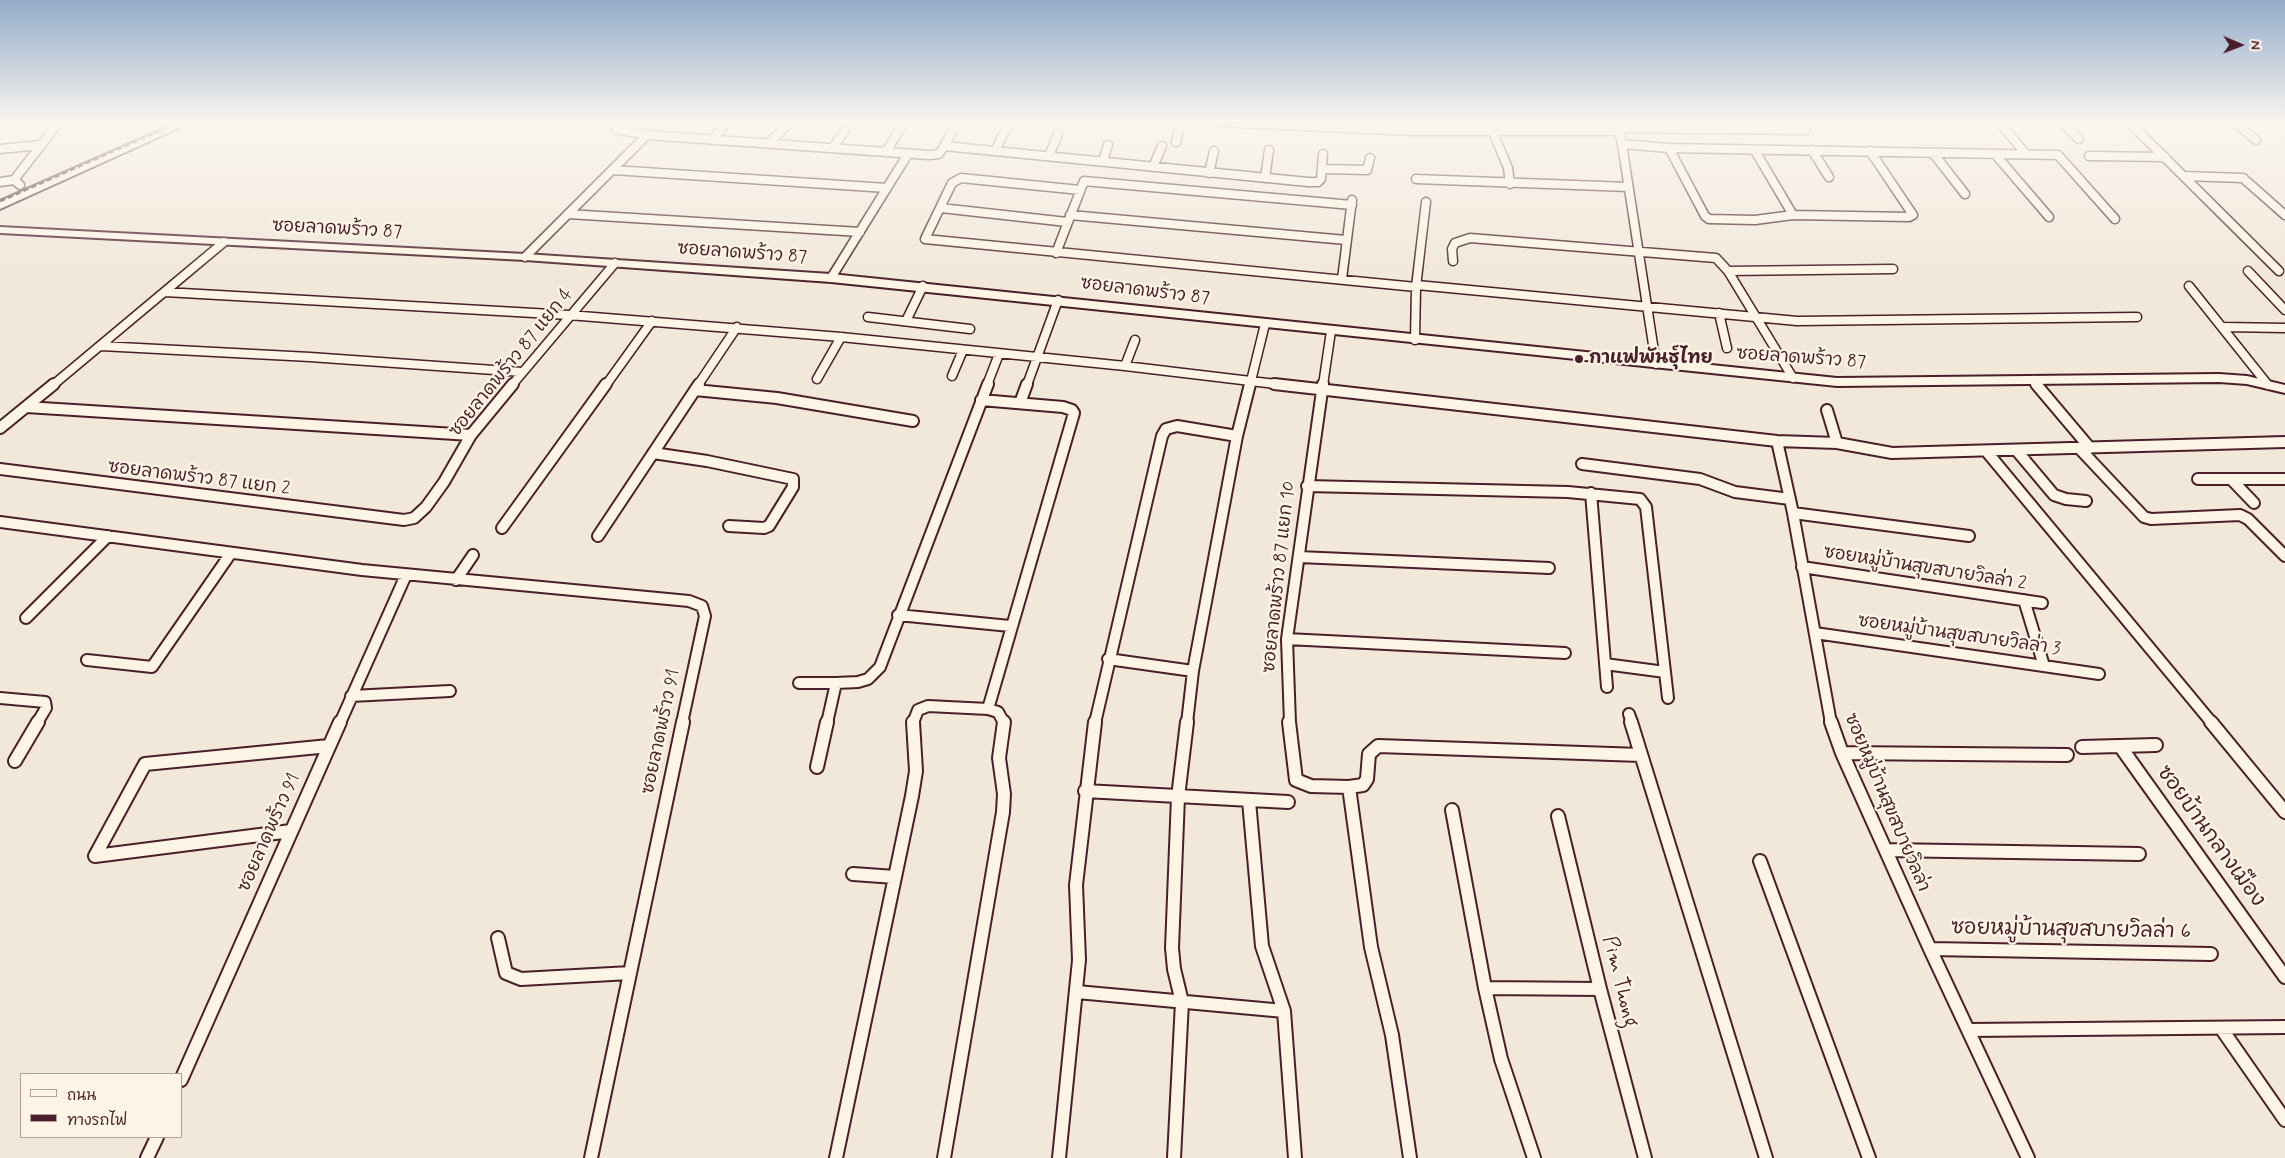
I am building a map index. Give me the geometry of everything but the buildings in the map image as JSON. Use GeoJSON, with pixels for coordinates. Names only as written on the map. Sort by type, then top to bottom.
{"type":"FeatureCollection","features":[{"type":"Feature","properties":{"kind":"main road"},"geometry":{"type":"LineString","coordinates":[[0,194],[17,183],[34,176]]}},
{"type":"Feature","properties":{"kind":"main road"},"geometry":{"type":"LineString","coordinates":[[0,205],[65,176]]}},
{"type":"Feature","properties":{"kind":"street"},"geometry":{"type":"LineString","coordinates":[[0,182],[17,183],[21,176]]}},
{"type":"Feature","properties":{"kind":"street"},"geometry":{"type":"LineString","coordinates":[[525,257],[607,176]]}},
{"type":"Feature","properties":{"kind":"street"},"geometry":{"type":"LineString","coordinates":[[723,176],[887,188]]}},
{"type":"Feature","properties":{"kind":"street"},"geometry":{"type":"LineString","coordinates":[[831,278],[894,176]]}},
{"type":"Feature","properties":{"kind":"street"},"geometry":{"type":"LineString","coordinates":[[1243,176],[1315,182],[1321,179],[1322,176]]}},
{"type":"Feature","properties":{"kind":"street"},"geometry":{"type":"LineString","coordinates":[[1509,176],[1510,184]]}},
{"type":"Feature","properties":{"kind":"street"},"geometry":{"type":"LineString","coordinates":[[1626,176],[1656,364]]}},
{"type":"Feature","properties":{"kind":"street"},"geometry":{"type":"LineString","coordinates":[[1684,176],[1705,216],[1709,219],[1755,220],[1793,216],[1909,217],[1913,215],[1886,176]]}},
{"type":"Feature","properties":{"kind":"street"},"geometry":{"type":"LineString","coordinates":[[1770,176],[1793,216]]}},
{"type":"Feature","properties":{"kind":"street"},"geometry":{"type":"LineString","coordinates":[[1952,176],[1966,194]]}},
{"type":"Feature","properties":{"kind":"street"},"geometry":{"type":"LineString","coordinates":[[2014,176],[2049,217]]}},
{"type":"Feature","properties":{"kind":"street"},"geometry":{"type":"LineString","coordinates":[[2077,176],[2115,219]]}},
{"type":"Feature","properties":{"kind":"street"},"geometry":{"type":"LineString","coordinates":[[2184,176],[2279,271]]}},
{"type":"Feature","properties":{"kind":"street"},"geometry":{"type":"LineString","coordinates":[[2185,176],[2242,178],[2285,215]]}},
{"type":"Feature","properties":{"kind":"street"},"geometry":{"type":"LineString","coordinates":[[1080,190],[961,178],[952,183],[925,239],[1342,280],[1719,313],[1758,319],[1797,321],[2137,317]]}},
{"type":"Feature","properties":{"kind":"street"},"geometry":{"type":"LineString","coordinates":[[1416,179],[1628,187]]}},
{"type":"Feature","properties":{"kind":"street"},"geometry":{"type":"LineString","coordinates":[[1056,253],[1084,181],[1352,202],[1342,280]]}},
{"type":"Feature","properties":{"kind":"street"},"geometry":{"type":"LineString","coordinates":[[1415,340],[1416,286],[1426,202]]}},
{"type":"Feature","properties":{"kind":"street"},"geometry":{"type":"LineString","coordinates":[[941,208],[1346,240]]}},
{"type":"Feature","properties":{"kind":"street","name":"ซอยลาดพร้าว 87"},"geometry":{"type":"LineString","coordinates":[[568,214],[860,232]]}},
{"type":"Feature","properties":{"kind":"street","name":"ซอยลาดพร้าว 87"},"geometry":{"type":"LineString","coordinates":[[0,230],[525,257],[831,278],[1058,300],[1415,340],[1793,378],[1868,382],[2219,378],[2268,384],[2285,389]]}},
{"type":"Feature","properties":{"kind":"street"},"geometry":{"type":"LineString","coordinates":[[1453,261],[1452,249],[1455,243],[1470,238],[1638,253],[1710,256],[1720,260],[1728,271],[1793,378]]}},
{"type":"Feature","properties":{"kind":"street"},"geometry":{"type":"LineString","coordinates":[[0,428],[224,242]]}},
{"type":"Feature","properties":{"kind":"street","name":"ซอยลาดพร้าว 87 แยก 4"},"geometry":{"type":"LineString","coordinates":[[395,519],[414,518],[426,507],[444,482],[471,436],[569,315],[615,263]]}},
{"type":"Feature","properties":{"kind":"street"},"geometry":{"type":"LineString","coordinates":[[1728,271],[1893,270]]}},
{"type":"Feature","properties":{"kind":"street"},"geometry":{"type":"LineString","coordinates":[[2248,271],[2285,310]]}},
{"type":"Feature","properties":{"kind":"street"},"geometry":{"type":"LineString","coordinates":[[906,321],[923,286]]}},
{"type":"Feature","properties":{"kind":"street"},"geometry":{"type":"LineString","coordinates":[[2189,286],[2224,327],[2268,384]]}},
{"type":"Feature","properties":{"kind":"street"},"geometry":{"type":"LineString","coordinates":[[165,292],[569,315],[841,336],[1125,366],[1252,382],[1777,440],[1837,442],[1900,453],[2285,442]]}},
{"type":"Feature","properties":{"kind":"street"},"geometry":{"type":"LineString","coordinates":[[1020,403],[1035,358],[1058,300]]}},
{"type":"Feature","properties":{"kind":"street"},"geometry":{"type":"LineString","coordinates":[[1719,313],[1727,348]]}},
{"type":"Feature","properties":{"kind":"street"},"geometry":{"type":"LineString","coordinates":[[868,317],[970,328]]}},
{"type":"Feature","properties":{"kind":"street"},"geometry":{"type":"LineString","coordinates":[[502,528],[652,321]]}},
{"type":"Feature","properties":{"kind":"street"},"geometry":{"type":"LineString","coordinates":[[1174,1158],[1182,1002],[1174,968],[1172,948],[1178,797],[1193,671],[1237,436],[1266,324]]}},
{"type":"Feature","properties":{"kind":"street"},"geometry":{"type":"LineString","coordinates":[[598,536],[737,327]]}},
{"type":"Feature","properties":{"kind":"street"},"geometry":{"type":"LineString","coordinates":[[2224,327],[2285,328]]}},
{"type":"Feature","properties":{"kind":"street","name":"ซอยลาดพร้าว 87 แยก 10"},"geometry":{"type":"LineString","coordinates":[[1332,331],[1306,486],[1288,640],[1286,678],[1291,750],[1296,780],[1312,786],[1349,787]]}},
{"type":"Feature","properties":{"kind":"street"},"geometry":{"type":"LineString","coordinates":[[816,378],[841,336]]}},
{"type":"Feature","properties":{"kind":"street"},"geometry":{"type":"LineString","coordinates":[[1125,366],[1135,340]]}},
{"type":"Feature","properties":{"kind":"street"},"geometry":{"type":"LineString","coordinates":[[101,346],[310,357],[522,372]]}},
{"type":"Feature","properties":{"kind":"street"},"geometry":{"type":"LineString","coordinates":[[952,376],[963,350]]}},
{"type":"Feature","properties":{"kind":"street"},"geometry":{"type":"LineString","coordinates":[[800,683],[858,682],[875,674],[880,667],[999,354]]}},
{"type":"Feature","properties":{"kind":"street"},"geometry":{"type":"LineString","coordinates":[[2033,380],[2085,448],[2144,517],[2151,519],[2240,515],[2248,519],[2285,556]]}},
{"type":"Feature","properties":{"kind":"street"},"geometry":{"type":"LineString","coordinates":[[695,390],[777,398],[913,421]]}},
{"type":"Feature","properties":{"kind":"street"},"geometry":{"type":"LineString","coordinates":[[981,400],[1068,408],[1074,413],[1010,626],[988,709]]}},
{"type":"Feature","properties":{"kind":"street"},"geometry":{"type":"LineString","coordinates":[[26,407],[471,436]]}},
{"type":"Feature","properties":{"kind":"street"},"geometry":{"type":"LineString","coordinates":[[1827,410],[1837,442]]}},
{"type":"Feature","properties":{"kind":"street"},"geometry":{"type":"LineString","coordinates":[[1059,1158],[1077,992],[1079,960],[1076,885],[1085,791],[1096,714],[1108,659],[1164,432],[1177,426],[1237,436]]}},
{"type":"Feature","properties":{"kind":"street","name":"ซอยหมู่บ้านสุขสบายวิลล่า"},"geometry":{"type":"LineString","coordinates":[[1777,440],[1793,513],[1828,712],[1842,753],[2028,1158]]}},
{"type":"Feature","properties":{"kind":"street"},"geometry":{"type":"LineString","coordinates":[[2017,451],[2054,495],[2066,499],[2086,501]]}},
{"type":"Feature","properties":{"kind":"street"},"geometry":{"type":"LineString","coordinates":[[1987,452],[2285,812]]}},
{"type":"Feature","properties":{"kind":"street"},"geometry":{"type":"LineString","coordinates":[[652,453],[707,461],[793,480],[793,486],[769,526],[764,528],[729,526]]}},
{"type":"Feature","properties":{"kind":"street"},"geometry":{"type":"LineString","coordinates":[[1582,464],[1700,479],[1735,492],[1790,499]]}},
{"type":"Feature","properties":{"kind":"street","name":"ซอยลาดพร้าว 87 แยก 2"},"geometry":{"type":"LineString","coordinates":[[0,469],[395,519]]}},
{"type":"Feature","properties":{"kind":"street"},"geometry":{"type":"LineString","coordinates":[[2198,479],[2285,479]]}},
{"type":"Feature","properties":{"kind":"street"},"geometry":{"type":"LineString","coordinates":[[2231,479],[2254,503]]}},
{"type":"Feature","properties":{"kind":"street"},"geometry":{"type":"LineString","coordinates":[[1306,486],[1591,493],[1635,497],[1644,502],[1668,698]]}},
{"type":"Feature","properties":{"kind":"street"},"geometry":{"type":"LineString","coordinates":[[1591,493],[1606,687]]}},
{"type":"Feature","properties":{"kind":"street"},"geometry":{"type":"LineString","coordinates":[[1793,513],[1969,536]]}},
{"type":"Feature","properties":{"kind":"street","name":"ซอยลาดพร้าว 91"},"geometry":{"type":"LineString","coordinates":[[0,522],[406,575],[675,599],[702,606],[705,616],[591,1158]]}},
{"type":"Feature","properties":{"kind":"street"},"geometry":{"type":"LineString","coordinates":[[26,618],[108,536]]}},
{"type":"Feature","properties":{"kind":"street"},"geometry":{"type":"LineString","coordinates":[[87,660],[152,667],[231,553]]}},
{"type":"Feature","properties":{"kind":"street"},"geometry":{"type":"LineString","coordinates":[[456,580],[473,555]]}},
{"type":"Feature","properties":{"kind":"street"},"geometry":{"type":"LineString","coordinates":[[1299,557],[1549,568]]}},
{"type":"Feature","properties":{"kind":"street","name":"ซอยหมู่บ้านสุขสบายวิลล่า 2"},"geometry":{"type":"LineString","coordinates":[[1802,567],[2042,603]]}},
{"type":"Feature","properties":{"kind":"street","name":"ซอยลาดพร้าว 91"},"geometry":{"type":"LineString","coordinates":[[182,1078],[406,575]]}},
{"type":"Feature","properties":{"kind":"street"},"geometry":{"type":"LineString","coordinates":[[2024,600],[2044,666]]}},
{"type":"Feature","properties":{"kind":"street"},"geometry":{"type":"LineString","coordinates":[[898,616],[1010,626]]}},
{"type":"Feature","properties":{"kind":"street","name":"ซอยหมู่บ้านสุขสบายวิลล่า 3"},"geometry":{"type":"LineString","coordinates":[[1815,633],[2099,674]]}},
{"type":"Feature","properties":{"kind":"street"},"geometry":{"type":"LineString","coordinates":[[1288,640],[1565,654]]}},
{"type":"Feature","properties":{"kind":"street"},"geometry":{"type":"LineString","coordinates":[[1108,659],[1193,671]]}},
{"type":"Feature","properties":{"kind":"street"},"geometry":{"type":"LineString","coordinates":[[1605,664],[1665,672]]}},
{"type":"Feature","properties":{"kind":"street"},"geometry":{"type":"LineString","coordinates":[[817,767],[836,683]]}},
{"type":"Feature","properties":{"kind":"street"},"geometry":{"type":"LineString","coordinates":[[351,696],[450,690]]}},
{"type":"Feature","properties":{"kind":"street"},"geometry":{"type":"LineString","coordinates":[[0,698],[45,702],[46,708],[15,761]]}},
{"type":"Feature","properties":{"kind":"street"},"geometry":{"type":"LineString","coordinates":[[836,1158],[916,771],[914,715],[922,707],[928,706],[988,709],[998,712],[1004,722],[999,758],[1004,794],[1003,812],[944,1158]]}},
{"type":"Feature","properties":{"kind":"street"},"geometry":{"type":"LineString","coordinates":[[1629,714],[1766,1158]]}},
{"type":"Feature","properties":{"kind":"street","name":"ซอยบ้านกลางเมือง"},"geometry":{"type":"LineString","coordinates":[[2082,747],[2156,745]]}},
{"type":"Feature","properties":{"kind":"street"},"geometry":{"type":"LineString","coordinates":[[292,831],[95,856],[145,764],[329,746]]}},
{"type":"Feature","properties":{"kind":"street"},"geometry":{"type":"LineString","coordinates":[[1410,1158],[1392,1035],[1370,947],[1349,787],[1359,787],[1365,784],[1369,754],[1378,746],[1641,755]]}},
{"type":"Feature","properties":{"kind":"street","name":"ซอยบ้านกลางเมือง"},"geometry":{"type":"LineString","coordinates":[[2120,746],[2285,976]]}},
{"type":"Feature","properties":{"kind":"street"},"geometry":{"type":"LineString","coordinates":[[1842,753],[2067,755]]}},
{"type":"Feature","properties":{"kind":"street"},"geometry":{"type":"LineString","coordinates":[[1085,791],[1288,802]]}},
{"type":"Feature","properties":{"kind":"street"},"geometry":{"type":"LineString","coordinates":[[1249,801],[1262,946],[1284,1011],[1295,1158]]}},
{"type":"Feature","properties":{"kind":"street"},"geometry":{"type":"LineString","coordinates":[[1452,810],[1485,988],[1501,1060],[1534,1158]]}},
{"type":"Feature","properties":{"kind":"street","name":"Pim Thong"},"geometry":{"type":"LineString","coordinates":[[1558,816],[1600,989],[1645,1158]]}},
{"type":"Feature","properties":{"kind":"street"},"geometry":{"type":"LineString","coordinates":[[1886,850],[2138,854]]}},
{"type":"Feature","properties":{"kind":"street"},"geometry":{"type":"LineString","coordinates":[[1760,862],[1869,1158]]}},
{"type":"Feature","properties":{"kind":"street"},"geometry":{"type":"LineString","coordinates":[[853,874],[895,876]]}},
{"type":"Feature","properties":{"kind":"street"},"geometry":{"type":"LineString","coordinates":[[498,938],[506,972],[521,979],[630,973]]}},
{"type":"Feature","properties":{"kind":"street","name":"ซอยหมู่บ้านสุขสบายวิลล่า 6"},"geometry":{"type":"LineString","coordinates":[[1930,948],[2212,954]]}},
{"type":"Feature","properties":{"kind":"street"},"geometry":{"type":"LineString","coordinates":[[1485,988],[1600,989]]}},
{"type":"Feature","properties":{"kind":"street"},"geometry":{"type":"LineString","coordinates":[[1077,992],[1284,1011]]}},
{"type":"Feature","properties":{"kind":"street"},"geometry":{"type":"LineString","coordinates":[[1969,1030],[2285,1027]]}},
{"type":"Feature","properties":{"kind":"street"},"geometry":{"type":"LineString","coordinates":[[2221,1028],[2285,1120]]}},
{"type":"Feature","properties":{"kind":"street"},"geometry":{"type":"LineString","coordinates":[[148,1158],[157,1138]]}},
{"type":"Feature","properties":{"kind":"railway"},"geometry":{"type":"LineString","coordinates":[[0,201],[57,176]]}},
{"type":"Feature","properties":{"kind":"place","name":"กาแฟพันธ์ุไทย"},"geometry":{"type":"Point","coordinates":[1579,359]}}]}
